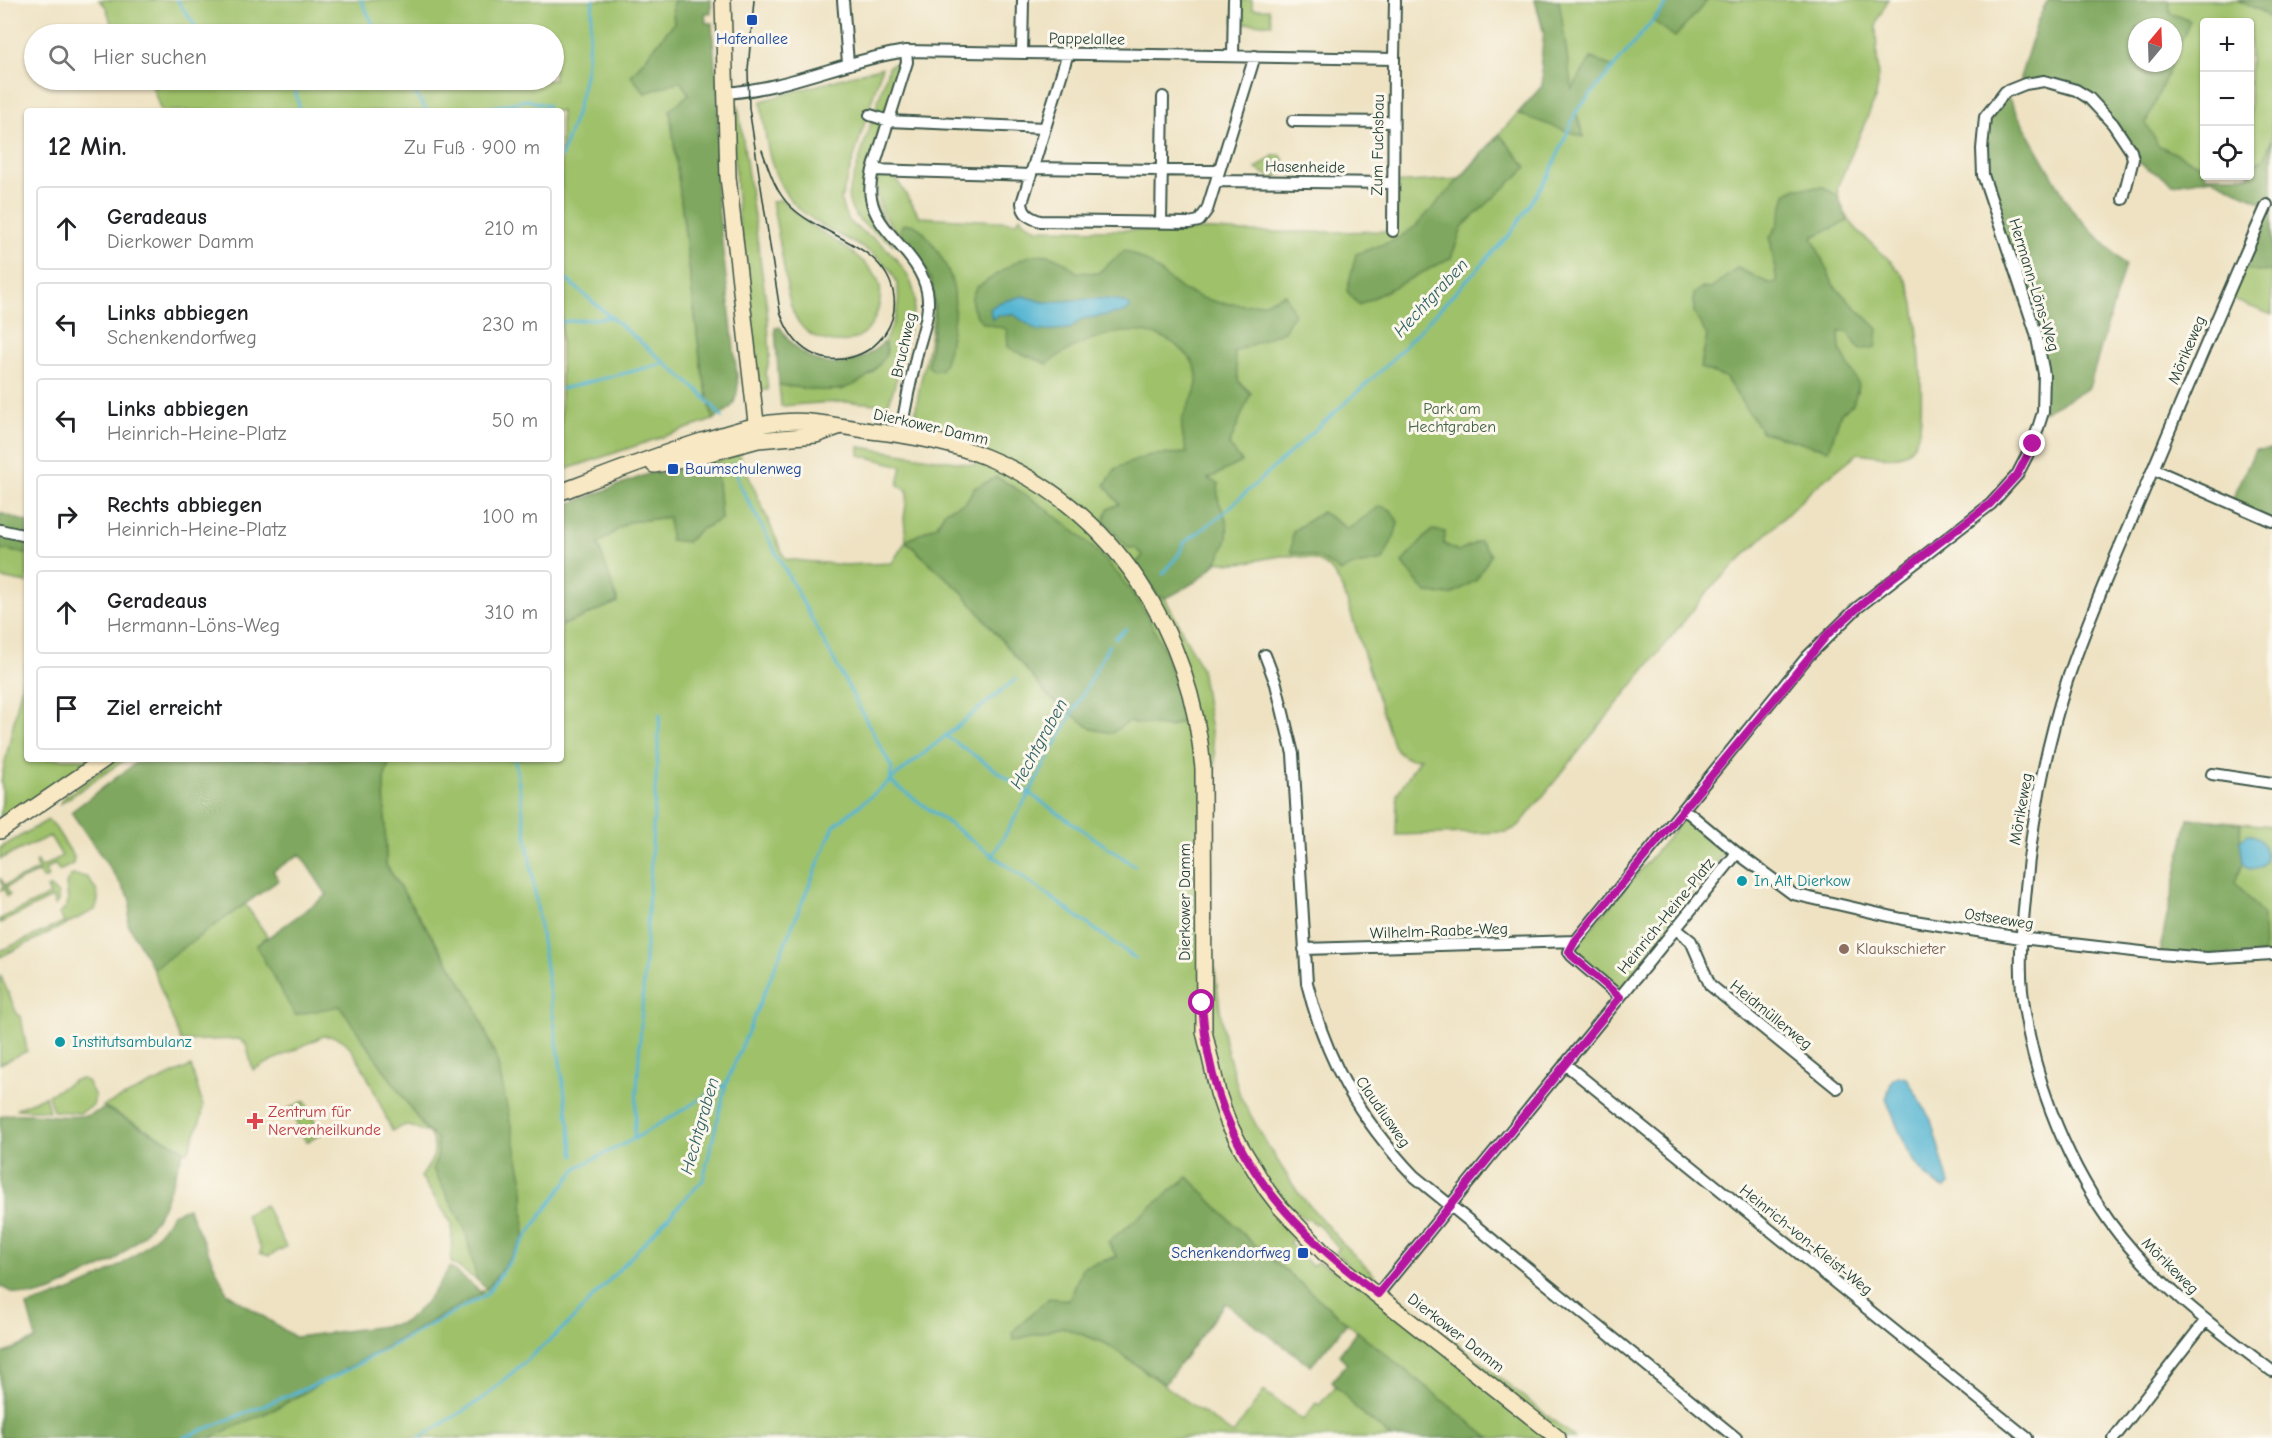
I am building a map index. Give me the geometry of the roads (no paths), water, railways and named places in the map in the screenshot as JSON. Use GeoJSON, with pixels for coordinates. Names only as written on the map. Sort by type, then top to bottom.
{"type":"FeatureCollection","features":[{"type":"Feature","properties":{"kind":"street"},"geometry":{"type":"LineString","coordinates":[[723,0],[728,177],[757,433]]}},
{"type":"Feature","properties":{"kind":"street"},"geometry":{"type":"LineString","coordinates":[[843,0],[848,63]]}},
{"type":"Feature","properties":{"kind":"street"},"geometry":{"type":"LineString","coordinates":[[1022,52],[1023,0]]}},
{"type":"Feature","properties":{"kind":"street"},"geometry":{"type":"LineString","coordinates":[[1233,56],[1234,0]]}},
{"type":"Feature","properties":{"kind":"street"},"geometry":{"type":"LineString","coordinates":[[1394,59],[1395,0]]}},
{"type":"Feature","properties":{"kind":"street","name":"Pappelallee"},"geometry":{"type":"LineString","coordinates":[[725,93],[754,90],[848,63],[906,51],[1394,59]]}},
{"type":"Feature","properties":{"kind":"street","name":"Bruchweg"},"geometry":{"type":"LineString","coordinates":[[900,435],[927,317],[927,292],[918,267],[883,224],[870,197],[873,170],[906,62],[906,51]]}},
{"type":"Feature","properties":{"kind":"street"},"geometry":{"type":"LineString","coordinates":[[1068,53],[1022,203],[1022,209],[1033,219],[1189,224],[1199,221],[1207,210],[1255,56]]}},
{"type":"Feature","properties":{"kind":"street","name":"Zum Fuchsbau"},"geometry":{"type":"LineString","coordinates":[[1393,231],[1394,59]]}},
{"type":"Feature","properties":{"kind":"street","name":"Hermann-Löns-Weg"},"geometry":{"type":"LineString","coordinates":[[1684,809],[1828,634],[1885,584],[1990,504],[2017,475],[2033,444],[2043,412],[2044,374],[2036,333],[1983,175],[1982,149],[1985,117],[2005,92],[2025,84],[2044,81],[2089,98],[2113,124],[2131,151],[2133,159],[2123,199]]}},
{"type":"Feature","properties":{"kind":"street"},"geometry":{"type":"LineString","coordinates":[[1161,223],[1163,97]]}},
{"type":"Feature","properties":{"kind":"street"},"geometry":{"type":"LineString","coordinates":[[870,115],[889,121],[1045,128]]}},
{"type":"Feature","properties":{"kind":"street"},"geometry":{"type":"LineString","coordinates":[[1293,120],[1393,122]]}},
{"type":"Feature","properties":{"kind":"street"},"geometry":{"type":"LineString","coordinates":[[873,170],[1032,172]]}},
{"type":"Feature","properties":{"kind":"street","name":"Hasenheide"},"geometry":{"type":"LineString","coordinates":[[1032,172],[1161,170],[1218,176],[1393,183]]}},
{"type":"Feature","properties":{"kind":"street","name":"Mörikeweg"},"geometry":{"type":"LineString","coordinates":[[2267,205],[2098,598],[2059,707],[2034,816],[2021,938],[2022,987],[2027,1027],[2037,1070],[2051,1111],[2087,1186],[2109,1221],[2144,1264],[2176,1296],[2272,1371]]}},
{"type":"Feature","properties":{"kind":"street","name":"Dierkower Damm"},"geometry":{"type":"LineString","coordinates":[[564,491],[624,469],[688,459],[757,433],[816,435],[838,427],[900,435],[984,456],[1016,471],[1056,496],[1084,518],[1114,548],[1135,575],[1161,618],[1186,678],[1200,733],[1203,769],[1202,1003],[1204,1031],[1218,1093],[1228,1122],[1267,1191],[1326,1254],[1558,1438]]}},
{"type":"Feature","properties":{"kind":"street"},"geometry":{"type":"LineString","coordinates":[[2153,469],[2272,521]]}},
{"type":"Feature","properties":{"kind":"street"},"geometry":{"type":"LineString","coordinates":[[0,530],[24,535]]}},
{"type":"Feature","properties":{"kind":"street","name":"Claudiusweg"},"geometry":{"type":"LineString","coordinates":[[1265,655],[1276,684],[1293,754],[1297,789],[1307,983],[1326,1047],[1358,1108],[1386,1146],[1414,1176],[1736,1438]]}},
{"type":"Feature","properties":{"kind":"street"},"geometry":{"type":"LineString","coordinates":[[0,831],[101,762]]}},
{"type":"Feature","properties":{"kind":"street"},"geometry":{"type":"LineString","coordinates":[[2212,774],[2272,783]]}},
{"type":"Feature","properties":{"kind":"street"},"geometry":{"type":"LineString","coordinates":[[1575,941],[1684,809]]}},
{"type":"Feature","properties":{"kind":"street","name":"Heinrich-Heine-Platz"},"geometry":{"type":"LineString","coordinates":[[1575,941],[1569,952],[1572,956],[1620,997],[1737,853],[1684,809]]}},
{"type":"Feature","properties":{"kind":"street","name":"Ostseeweg"},"geometry":{"type":"LineString","coordinates":[[1737,853],[1784,888],[1806,898],[1902,919],[2021,938],[2195,957],[2272,954]]}},
{"type":"Feature","properties":{"kind":"street","name":"Heidmüllerweg"},"geometry":{"type":"LineString","coordinates":[[1676,929],[1691,941],[1710,985],[1837,1088]]}},
{"type":"Feature","properties":{"kind":"street","name":"Wilhelm-Raabe-Weg"},"geometry":{"type":"LineString","coordinates":[[1304,949],[1575,941]]}},
{"type":"Feature","properties":{"kind":"street"},"geometry":{"type":"LineString","coordinates":[[1378,1294],[1620,997]]}},
{"type":"Feature","properties":{"kind":"street","name":"Heinrich-von-Kleist-Weg"},"geometry":{"type":"LineString","coordinates":[[1565,1064],[2027,1438]]}},
{"type":"Feature","properties":{"kind":"street"},"geometry":{"type":"LineString","coordinates":[[2114,1438],[2206,1320]]}},
{"type":"Feature","properties":{"kind":"water"},"geometry":{"type":"Polygon","coordinates":[[[1023,296],[1047,302],[1114,300],[1124,302],[1131,307],[1126,312],[1082,319],[1069,329],[1038,331],[1013,314],[998,315],[992,319],[990,309],[998,303],[1023,296]]]}},
{"type":"Feature","properties":{"kind":"water"},"geometry":{"type":"Polygon","coordinates":[[[2248,834],[2262,842],[2265,849],[2265,862],[2262,867],[2256,869],[2248,868],[2243,863],[2240,840],[2248,834]]]}},
{"type":"Feature","properties":{"kind":"water"},"geometry":{"type":"Polygon","coordinates":[[[1898,1076],[1907,1078],[1931,1120],[1949,1184],[1945,1188],[1934,1182],[1915,1162],[1896,1124],[1886,1099],[1892,1080],[1898,1076]]]}},
{"type":"Feature","properties":{"kind":"waterway"},"geometry":{"type":"LineString","coordinates":[[177,0],[194,24]]}},
{"type":"Feature","properties":{"kind":"waterway"},"geometry":{"type":"LineString","coordinates":[[361,0],[373,24]]}},
{"type":"Feature","properties":{"kind":"waterway"},"geometry":{"type":"LineString","coordinates":[[564,148],[576,114],[586,71],[593,0]]}},
{"type":"Feature","properties":{"kind":"waterway","name":"Hechtgraben"},"geometry":{"type":"LineString","coordinates":[[1163,574],[1179,554],[1184,543],[1220,516],[1385,367],[1511,233],[1550,173],[1576,112],[1670,0]]}},
{"type":"Feature","properties":{"kind":"waterway"},"geometry":{"type":"LineString","coordinates":[[295,90],[299,108]]}},
{"type":"Feature","properties":{"kind":"waterway"},"geometry":{"type":"LineString","coordinates":[[413,90],[425,108]]}},
{"type":"Feature","properties":{"kind":"waterway"},"geometry":{"type":"LineString","coordinates":[[489,108],[527,100],[548,106]]}},
{"type":"Feature","properties":{"kind":"waterway"},"geometry":{"type":"LineString","coordinates":[[564,278],[701,393],[722,417]]}},
{"type":"Feature","properties":{"kind":"waterway"},"geometry":{"type":"LineString","coordinates":[[564,322],[612,317]]}},
{"type":"Feature","properties":{"kind":"waterway"},"geometry":{"type":"LineString","coordinates":[[564,388],[666,363]]}},
{"type":"Feature","properties":{"kind":"waterway"},"geometry":{"type":"LineString","coordinates":[[734,463],[739,484],[892,768],[890,780]]}},
{"type":"Feature","properties":{"kind":"waterway","name":"Hechtgraben"},"geometry":{"type":"LineString","coordinates":[[1115,638],[1126,629]]}},
{"type":"Feature","properties":{"kind":"waterway","name":"Hechtgraben"},"geometry":{"type":"LineString","coordinates":[[992,857],[1029,794],[1109,645]]}},
{"type":"Feature","properties":{"kind":"waterway","name":"Hechtgraben"},"geometry":{"type":"LineString","coordinates":[[419,1438],[481,1400],[568,1324],[703,1180],[726,1084],[834,826],[1016,679]]}},
{"type":"Feature","properties":{"kind":"waterway"},"geometry":{"type":"LineString","coordinates":[[634,1138],[660,714]]}},
{"type":"Feature","properties":{"kind":"waterway"},"geometry":{"type":"LineString","coordinates":[[946,736],[1135,866]]}},
{"type":"Feature","properties":{"kind":"waterway"},"geometry":{"type":"LineString","coordinates":[[515,762],[574,1156]]}},
{"type":"Feature","properties":{"kind":"waterway"},"geometry":{"type":"LineString","coordinates":[[890,781],[1136,959]]}},
{"type":"Feature","properties":{"kind":"waterway"},"geometry":{"type":"LineString","coordinates":[[183,1438],[334,1377],[487,1294],[578,1167],[634,1139],[726,1084]]}},
{"type":"Feature","properties":{"kind":"tram line"},"geometry":{"type":"LineString","coordinates":[[754,0],[748,70],[749,108],[780,311],[793,337],[811,353],[831,359],[852,357],[870,348],[885,334],[893,314],[893,291],[887,275],[864,251],[803,217],[790,206],[776,187],[762,150]]}},
{"type":"Feature","properties":{"kind":"place","name":"Hafenallee"},"geometry":{"type":"Point","coordinates":[752,20]}},
{"type":"Feature","properties":{"kind":"place","name":"Baumschulenweg"},"geometry":{"type":"Point","coordinates":[673,469]}},
{"type":"Feature","properties":{"kind":"place","name":"In Alt Dierkow"},"geometry":{"type":"Point","coordinates":[1742,881]}},
{"type":"Feature","properties":{"kind":"place","name":"Klaukschieter"},"geometry":{"type":"Point","coordinates":[1844,949]}},
{"type":"Feature","properties":{"kind":"place","name":"Institutsambulanz"},"geometry":{"type":"Point","coordinates":[60,1042]}},
{"type":"Feature","properties":{"kind":"place","name":"Zentrum für Nervenheilkunde"},"geometry":{"type":"Point","coordinates":[255,1121]}},
{"type":"Feature","properties":{"kind":"place","name":"Schenkendorfweg"},"geometry":{"type":"Point","coordinates":[1303,1253]}},
{"type":"Feature","properties":{"kind":"park label","name":"Park am Hechtgraben"},"geometry":{"type":"Point","coordinates":[1452,418]}}]}
